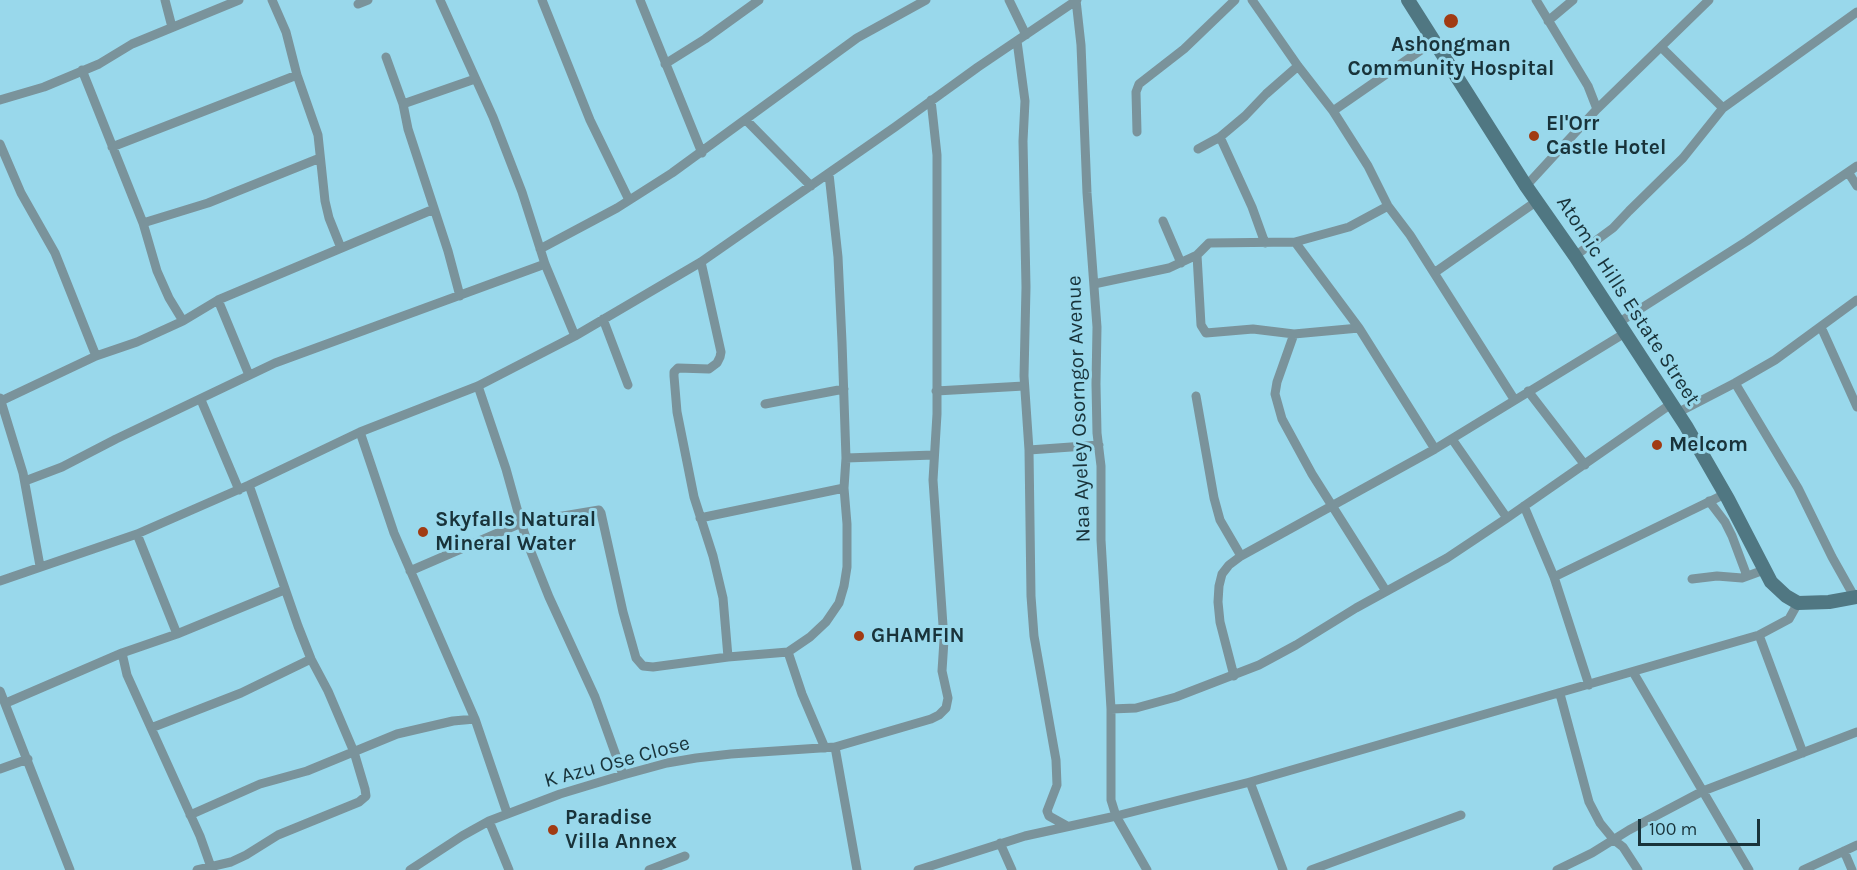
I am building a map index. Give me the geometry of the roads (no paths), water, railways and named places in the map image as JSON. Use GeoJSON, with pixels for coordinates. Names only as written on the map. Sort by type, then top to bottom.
{"type":"FeatureCollection","features":[{"type":"Feature","properties":{"kind":"street"},"geometry":{"type":"LineString","coordinates":[[165,0],[172,27]]}},
{"type":"Feature","properties":{"kind":"street"},"geometry":{"type":"LineString","coordinates":[[0,100],[44,87],[99,64],[132,44],[238,0]]}},
{"type":"Feature","properties":{"kind":"street"},"geometry":{"type":"LineString","coordinates":[[272,0],[286,32],[297,75],[318,135],[325,201],[341,248]]}},
{"type":"Feature","properties":{"kind":"street"},"geometry":{"type":"LineString","coordinates":[[358,4],[368,0]]}},
{"type":"Feature","properties":{"kind":"street"},"geometry":{"type":"LineString","coordinates":[[440,0],[493,117],[522,192],[545,264],[575,336]]}},
{"type":"Feature","properties":{"kind":"street"},"geometry":{"type":"LineString","coordinates":[[542,0],[602,149],[629,200]]}},
{"type":"Feature","properties":{"kind":"street"},"geometry":{"type":"LineString","coordinates":[[640,0],[702,153]]}},
{"type":"Feature","properties":{"kind":"street"},"geometry":{"type":"LineString","coordinates":[[665,64],[705,39],[759,0]]}},
{"type":"Feature","properties":{"kind":"street"},"geometry":{"type":"LineString","coordinates":[[540,249],[592,222],[702,153],[857,38],[911,3],[926,0]]}},
{"type":"Feature","properties":{"kind":"street"},"geometry":{"type":"LineString","coordinates":[[1009,0],[1026,35]]}},
{"type":"Feature","properties":{"kind":"street"},"geometry":{"type":"LineString","coordinates":[[0,581],[137,534],[239,490],[360,432],[478,386],[575,336],[701,262],[1076,0]]}},
{"type":"Feature","properties":{"kind":"street","name":"Naa Ayeley Osorngor Avenue"},"geometry":{"type":"LineString","coordinates":[[1076,0],[1081,45],[1087,193],[1097,327],[1096,384],[1101,540],[1111,709],[1111,800],[1116,816]]}},
{"type":"Feature","properties":{"kind":"street"},"geometry":{"type":"LineString","coordinates":[[1137,132],[1136,92],[1138,84],[1184,49],[1235,0]]}},
{"type":"Feature","properties":{"kind":"street"},"geometry":{"type":"LineString","coordinates":[[1252,0],[1333,111],[1368,166],[1388,206],[1410,235],[1514,399]]}},
{"type":"Feature","properties":{"kind":"street","name":"Atomic Hills Estate Street"},"geometry":{"type":"LineString","coordinates":[[1408,0],[1526,186],[1575,256],[1686,426],[1725,494],[1764,570],[1777,589],[1798,603]]}},
{"type":"Feature","properties":{"kind":"street"},"geometry":{"type":"LineString","coordinates":[[1536,0],[1588,86],[1597,109]]}},
{"type":"Feature","properties":{"kind":"street"},"geometry":{"type":"LineString","coordinates":[[1548,21],[1573,0]]}},
{"type":"Feature","properties":{"kind":"street"},"geometry":{"type":"LineString","coordinates":[[1526,186],[1597,109],[1709,0]]}},
{"type":"Feature","properties":{"kind":"street"},"geometry":{"type":"LineString","coordinates":[[1575,256],[1613,228],[1683,158],[1723,108],[1857,12]]}},
{"type":"Feature","properties":{"kind":"street"},"geometry":{"type":"LineString","coordinates":[[1017,41],[1025,101],[1023,141],[1026,287],[1024,386],[1029,450],[1032,617],[1058,778],[1047,811],[1049,816],[1067,826]]}},
{"type":"Feature","properties":{"kind":"street"},"geometry":{"type":"LineString","coordinates":[[1333,111],[1434,41]]}},
{"type":"Feature","properties":{"kind":"street"},"geometry":{"type":"LineString","coordinates":[[1661,47],[1723,108]]}},
{"type":"Feature","properties":{"kind":"street"},"geometry":{"type":"LineString","coordinates":[[386,57],[403,104],[408,129],[460,296]]}},
{"type":"Feature","properties":{"kind":"street"},"geometry":{"type":"LineString","coordinates":[[1198,149],[1220,136],[1245,116],[1298,66]]}},
{"type":"Feature","properties":{"kind":"street"},"geometry":{"type":"LineString","coordinates":[[82,70],[143,223],[157,271],[169,298],[183,321]]}},
{"type":"Feature","properties":{"kind":"street"},"geometry":{"type":"LineString","coordinates":[[112,147],[297,75]]}},
{"type":"Feature","properties":{"kind":"street"},"geometry":{"type":"LineString","coordinates":[[403,104],[475,79]]}},
{"type":"Feature","properties":{"kind":"street"},"geometry":{"type":"LineString","coordinates":[[846,458],[934,456],[937,423],[938,155],[931,100]]}},
{"type":"Feature","properties":{"kind":"street"},"geometry":{"type":"LineString","coordinates":[[746,120],[811,186]]}},
{"type":"Feature","properties":{"kind":"street"},"geometry":{"type":"LineString","coordinates":[[1220,136],[1252,207],[1265,243]]}},
{"type":"Feature","properties":{"kind":"street"},"geometry":{"type":"LineString","coordinates":[[0,144],[21,193],[55,253],[96,356]]}},
{"type":"Feature","properties":{"kind":"street"},"geometry":{"type":"LineString","coordinates":[[143,223],[208,203],[320,158]]}},
{"type":"Feature","properties":{"kind":"street"},"geometry":{"type":"LineString","coordinates":[[1234,676],[1220,622],[1219,586],[1222,574],[1241,556],[1435,449],[1528,391],[1857,166]]}},
{"type":"Feature","properties":{"kind":"street"},"geometry":{"type":"LineString","coordinates":[[1848,172],[1857,186]]}},
{"type":"Feature","properties":{"kind":"street"},"geometry":{"type":"LineString","coordinates":[[410,571],[520,523],[598,510],[636,658],[643,666],[653,667],[788,652],[810,637],[826,622],[842,594],[846,567],[847,524],[838,257],[829,174]]}},
{"type":"Feature","properties":{"kind":"street"},"geometry":{"type":"LineString","coordinates":[[1434,273],[1537,201]]}},
{"type":"Feature","properties":{"kind":"street"},"geometry":{"type":"LineString","coordinates":[[1094,284],[1153,272],[1181,263],[1197,255],[1205,245],[1215,242],[1295,242],[1349,227],[1388,206]]}},
{"type":"Feature","properties":{"kind":"street"},"geometry":{"type":"LineString","coordinates":[[40,566],[25,481],[1,400],[96,356],[137,342],[183,321],[218,300],[434,209]]}},
{"type":"Feature","properties":{"kind":"street"},"geometry":{"type":"LineString","coordinates":[[1162,221],[1181,263]]}},
{"type":"Feature","properties":{"kind":"street"},"geometry":{"type":"LineString","coordinates":[[1295,242],[1359,328],[1435,449]]}},
{"type":"Feature","properties":{"kind":"street"},"geometry":{"type":"LineString","coordinates":[[1197,255],[1201,325],[1204,332],[1253,329],[1294,334],[1359,328]]}},
{"type":"Feature","properties":{"kind":"street"},"geometry":{"type":"LineString","coordinates":[[701,262],[721,352],[717,363],[709,369],[678,369],[674,372],[674,376],[678,412],[694,497],[713,556],[723,598],[728,657]]}},
{"type":"Feature","properties":{"kind":"street"},"geometry":{"type":"LineString","coordinates":[[25,481],[62,467],[249,375],[312,349],[545,264]]}},
{"type":"Feature","properties":{"kind":"street"},"geometry":{"type":"LineString","coordinates":[[218,300],[249,375]]}},
{"type":"Feature","properties":{"kind":"street"},"geometry":{"type":"LineString","coordinates":[[1111,709],[1156,704],[1234,676],[1296,645],[1386,591],[1447,558],[1674,408],[1735,383],[1775,360],[1857,300]]}},
{"type":"Feature","properties":{"kind":"street"},"geometry":{"type":"LineString","coordinates":[[603,319],[628,385]]}},
{"type":"Feature","properties":{"kind":"street"},"geometry":{"type":"LineString","coordinates":[[1821,327],[1857,407]]}},
{"type":"Feature","properties":{"kind":"street"},"geometry":{"type":"LineString","coordinates":[[1294,334],[1277,382],[1275,394],[1277,406],[1312,474],[1386,591]]}},
{"type":"Feature","properties":{"kind":"street"},"geometry":{"type":"LineString","coordinates":[[1849,387],[1857,380]]}},
{"type":"Feature","properties":{"kind":"street"},"geometry":{"type":"LineString","coordinates":[[918,870],[1000,843],[1250,782],[1759,635],[1789,619],[1798,603],[1829,602],[1856,597],[1832,557],[1798,488],[1735,383]]}},
{"type":"Feature","properties":{"kind":"street"},"geometry":{"type":"LineString","coordinates":[[478,386],[506,469],[520,523],[549,597],[595,697],[623,775]]}},
{"type":"Feature","properties":{"kind":"street"},"geometry":{"type":"LineString","coordinates":[[936,391],[1024,386]]}},
{"type":"Feature","properties":{"kind":"street"},"geometry":{"type":"LineString","coordinates":[[765,404],[844,389]]}},
{"type":"Feature","properties":{"kind":"street"},"geometry":{"type":"LineString","coordinates":[[1528,391],[1585,465]]}},
{"type":"Feature","properties":{"kind":"street"},"geometry":{"type":"LineString","coordinates":[[1196,396],[1220,520],[1241,556]]}},
{"type":"Feature","properties":{"kind":"street"},"geometry":{"type":"LineString","coordinates":[[201,400],[239,490]]}},
{"type":"Feature","properties":{"kind":"street"},"geometry":{"type":"LineString","coordinates":[[360,432],[382,500],[410,571],[476,719],[507,813]]}},
{"type":"Feature","properties":{"kind":"street"},"geometry":{"type":"LineString","coordinates":[[1452,439],[1507,518]]}},
{"type":"Feature","properties":{"kind":"street"},"geometry":{"type":"LineString","coordinates":[[1029,450],[1099,445]]}},
{"type":"Feature","properties":{"kind":"street","name":"K Azu Ose Close"},"geometry":{"type":"LineString","coordinates":[[411,870],[489,821],[560,794],[623,775],[696,758],[830,748],[931,719],[944,711],[948,704],[942,671],[944,640],[933,490],[934,456]]}},
{"type":"Feature","properties":{"kind":"street"},"geometry":{"type":"LineString","coordinates":[[197,870],[231,862],[278,835],[359,802],[366,796],[366,789],[354,752],[328,691],[311,659],[284,590],[249,485]]}},
{"type":"Feature","properties":{"kind":"street"},"geometry":{"type":"LineString","coordinates":[[700,518],[844,488]]}},
{"type":"Feature","properties":{"kind":"street"},"geometry":{"type":"LineString","coordinates":[[1554,577],[1725,494]]}},
{"type":"Feature","properties":{"kind":"street"},"geometry":{"type":"LineString","coordinates":[[1709,501],[1725,522],[1747,576]]}},
{"type":"Feature","properties":{"kind":"street"},"geometry":{"type":"LineString","coordinates":[[1524,506],[1554,577],[1589,685]]}},
{"type":"Feature","properties":{"kind":"street"},"geometry":{"type":"LineString","coordinates":[[137,534],[177,634]]}},
{"type":"Feature","properties":{"kind":"street"},"geometry":{"type":"LineString","coordinates":[[1692,579],[1717,576],[1742,578],[1764,570]]}},
{"type":"Feature","properties":{"kind":"street"},"geometry":{"type":"LineString","coordinates":[[6,702],[122,653],[177,634],[284,590]]}},
{"type":"Feature","properties":{"kind":"street"},"geometry":{"type":"LineString","coordinates":[[1759,635],[1803,753]]}},
{"type":"Feature","properties":{"kind":"street"},"geometry":{"type":"LineString","coordinates":[[788,652],[802,694],[830,748],[857,870]]}},
{"type":"Feature","properties":{"kind":"street"},"geometry":{"type":"LineString","coordinates":[[122,653],[127,675],[211,867]]}},
{"type":"Feature","properties":{"kind":"street"},"geometry":{"type":"LineString","coordinates":[[152,728],[241,693],[311,659]]}},
{"type":"Feature","properties":{"kind":"street"},"geometry":{"type":"LineString","coordinates":[[1633,672],[1749,870]]}},
{"type":"Feature","properties":{"kind":"street"},"geometry":{"type":"LineString","coordinates":[[0,691],[70,870]]}},
{"type":"Feature","properties":{"kind":"street"},"geometry":{"type":"LineString","coordinates":[[1560,694],[1589,802],[1600,823],[1623,847],[1638,870]]}},
{"type":"Feature","properties":{"kind":"street"},"geometry":{"type":"LineString","coordinates":[[190,815],[260,784],[307,771],[397,734],[434,725],[476,719]]}},
{"type":"Feature","properties":{"kind":"street"},"geometry":{"type":"LineString","coordinates":[[1557,870],[1703,791],[1857,732]]}},
{"type":"Feature","properties":{"kind":"street"},"geometry":{"type":"LineString","coordinates":[[0,769],[28,759]]}},
{"type":"Feature","properties":{"kind":"street"},"geometry":{"type":"LineString","coordinates":[[1250,782],[1283,870]]}},
{"type":"Feature","properties":{"kind":"street"},"geometry":{"type":"LineString","coordinates":[[1311,870],[1461,815]]}},
{"type":"Feature","properties":{"kind":"street"},"geometry":{"type":"LineString","coordinates":[[1116,816],[1147,870]]}},
{"type":"Feature","properties":{"kind":"street"},"geometry":{"type":"LineString","coordinates":[[489,821],[509,870]]}},
{"type":"Feature","properties":{"kind":"street"},"geometry":{"type":"LineString","coordinates":[[1000,843],[1012,870]]}},
{"type":"Feature","properties":{"kind":"street"},"geometry":{"type":"LineString","coordinates":[[1803,870],[1857,845]]}},
{"type":"Feature","properties":{"kind":"street"},"geometry":{"type":"LineString","coordinates":[[1844,851],[1852,870]]}},
{"type":"Feature","properties":{"kind":"street"},"geometry":{"type":"LineString","coordinates":[[649,870],[685,856]]}},
{"type":"Feature","properties":{"kind":"place","name":"Ashongman Community Hospital"},"geometry":{"type":"Point","coordinates":[1451,21]}},
{"type":"Feature","properties":{"kind":"place","name":"El'Orr Castle Hotel"},"geometry":{"type":"Point","coordinates":[1534,136]}},
{"type":"Feature","properties":{"kind":"place","name":"Melcom"},"geometry":{"type":"Point","coordinates":[1657,445]}},
{"type":"Feature","properties":{"kind":"place","name":"Skyfalls Natural Mineral Water"},"geometry":{"type":"Point","coordinates":[423,532]}},
{"type":"Feature","properties":{"kind":"place","name":"GHAMFIN"},"geometry":{"type":"Point","coordinates":[859,636]}},
{"type":"Feature","properties":{"kind":"place","name":"Paradise Villa Annex"},"geometry":{"type":"Point","coordinates":[553,830]}}]}
